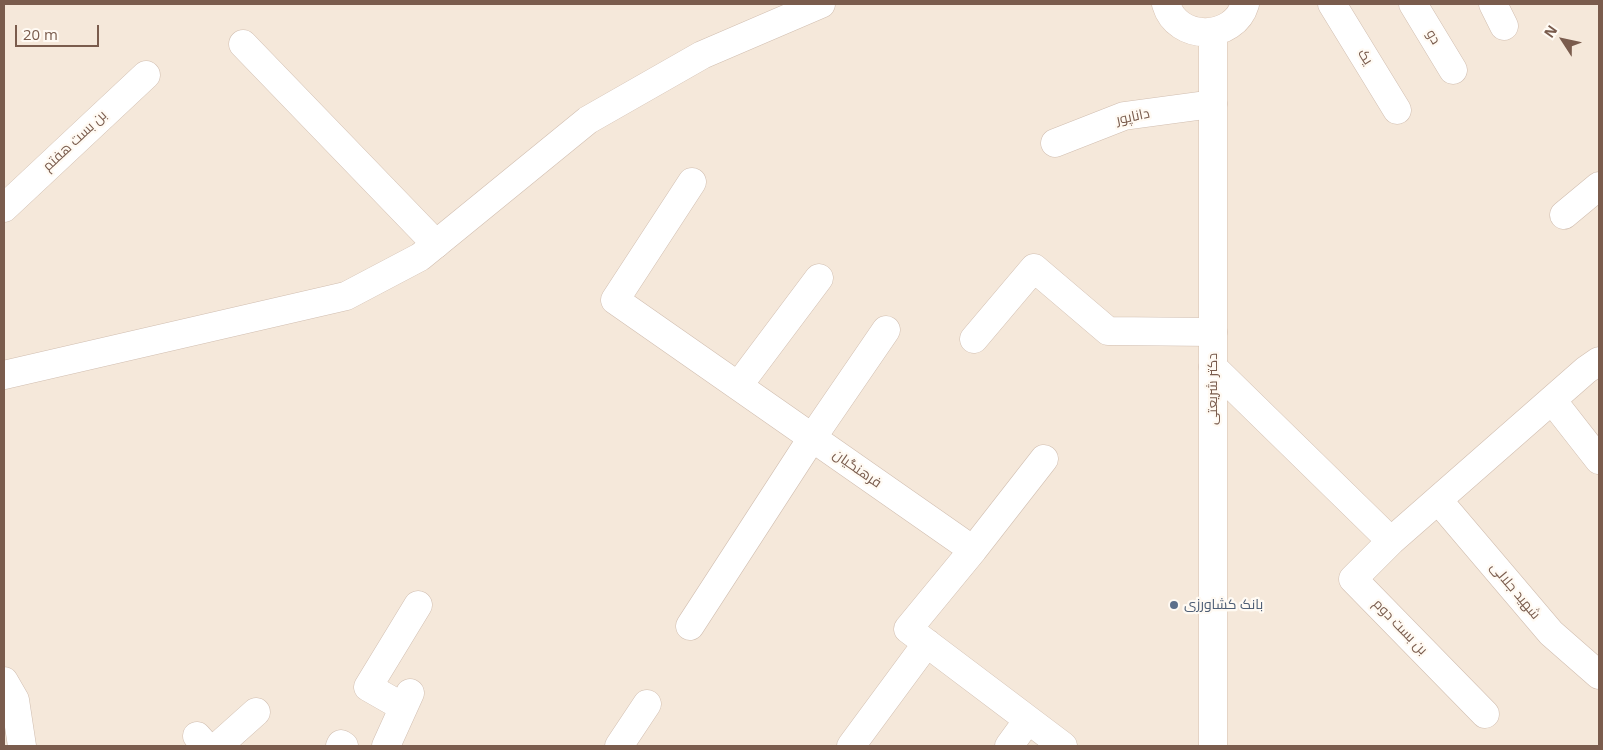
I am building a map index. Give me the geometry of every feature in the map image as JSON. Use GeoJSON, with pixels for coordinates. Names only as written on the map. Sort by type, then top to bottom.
{"type":"FeatureCollection","features":[{"type":"Feature","properties":{"kind":"street"},"geometry":{"type":"LineString","coordinates":[[4,375],[346,296],[420,257],[588,120],[702,55],[821,4]]}},
{"type":"Feature","properties":{"kind":"street"},"geometry":{"type":"LineString","coordinates":[[1166,4],[1174,19],[1185,28],[1199,33],[1213,33],[1226,28],[1237,19],[1245,4]]}},
{"type":"Feature","properties":{"kind":"street","name":"یک"},"geometry":{"type":"LineString","coordinates":[[1332,4],[1398,110]]}},
{"type":"Feature","properties":{"kind":"street","name":"دو"},"geometry":{"type":"LineString","coordinates":[[1413,4],[1453,70]]}},
{"type":"Feature","properties":{"kind":"street","name":"دکتر شریعتی"},"geometry":{"type":"LineString","coordinates":[[1213,33],[1213,746]]}},
{"type":"Feature","properties":{"kind":"street"},"geometry":{"type":"LineString","coordinates":[[243,44],[436,244]]}},
{"type":"Feature","properties":{"kind":"street","name":"بن بست هفتم"},"geometry":{"type":"LineString","coordinates":[[4,208],[146,74]]}},
{"type":"Feature","properties":{"kind":"street","name":"داناپور"},"geometry":{"type":"LineString","coordinates":[[1055,143],[1124,116],[1213,104]]}},
{"type":"Feature","properties":{"kind":"street","name":"فرهنگیان"},"geometry":{"type":"LineString","coordinates":[[692,182],[615,300],[973,550]]}},
{"type":"Feature","properties":{"kind":"street"},"geometry":{"type":"LineString","coordinates":[[1564,215],[1599,186]]}},
{"type":"Feature","properties":{"kind":"street"},"geometry":{"type":"LineString","coordinates":[[974,339],[1034,268],[1108,331],[1213,332]]}},
{"type":"Feature","properties":{"kind":"street"},"geometry":{"type":"LineString","coordinates":[[738,386],[819,278]]}},
{"type":"Feature","properties":{"kind":"street"},"geometry":{"type":"LineString","coordinates":[[690,626],[812,438],[886,330]]}},
{"type":"Feature","properties":{"kind":"street"},"geometry":{"type":"LineString","coordinates":[[1213,368],[1391,540],[1586,370],[1599,361]]}},
{"type":"Feature","properties":{"kind":"street"},"geometry":{"type":"LineString","coordinates":[[1552,400],[1599,460]]}},
{"type":"Feature","properties":{"kind":"street"},"geometry":{"type":"LineString","coordinates":[[1044,459],[908,629],[1063,746]]}},
{"type":"Feature","properties":{"kind":"street","name":"شهید جلالی"},"geometry":{"type":"LineString","coordinates":[[1438,500],[1551,633],[1599,675]]}},
{"type":"Feature","properties":{"kind":"street","name":"بن بست دوم"},"geometry":{"type":"LineString","coordinates":[[1391,540],[1353,579],[1485,714]]}},
{"type":"Feature","properties":{"kind":"street"},"geometry":{"type":"LineString","coordinates":[[386,746],[407,700],[368,687],[418,605]]}},
{"type":"Feature","properties":{"kind":"street"},"geometry":{"type":"LineString","coordinates":[[851,746],[927,643]]}},
{"type":"Feature","properties":{"kind":"street"},"geometry":{"type":"LineString","coordinates":[[4,681],[15,700],[22,746]]}},
{"type":"Feature","properties":{"kind":"street"},"geometry":{"type":"LineString","coordinates":[[619,746],[647,704]]}},
{"type":"Feature","properties":{"kind":"street"},"geometry":{"type":"LineString","coordinates":[[207,743],[256,712]]}},
{"type":"Feature","properties":{"kind":"street"},"geometry":{"type":"LineString","coordinates":[[1009,746],[1028,720]]}},
{"type":"Feature","properties":{"kind":"street"},"geometry":{"type":"LineString","coordinates":[[340,746],[341,744],[344,746]]}},
{"type":"Feature","properties":{"kind":"shaded area"},"geometry":{"type":"Polygon","coordinates":[[[4,4],[1599,4],[1599,746],[4,746],[4,4]]]}},
{"type":"Feature","properties":{"kind":"place","name":"بانک کشاورزی"},"geometry":{"type":"Point","coordinates":[1174,605]}}]}
